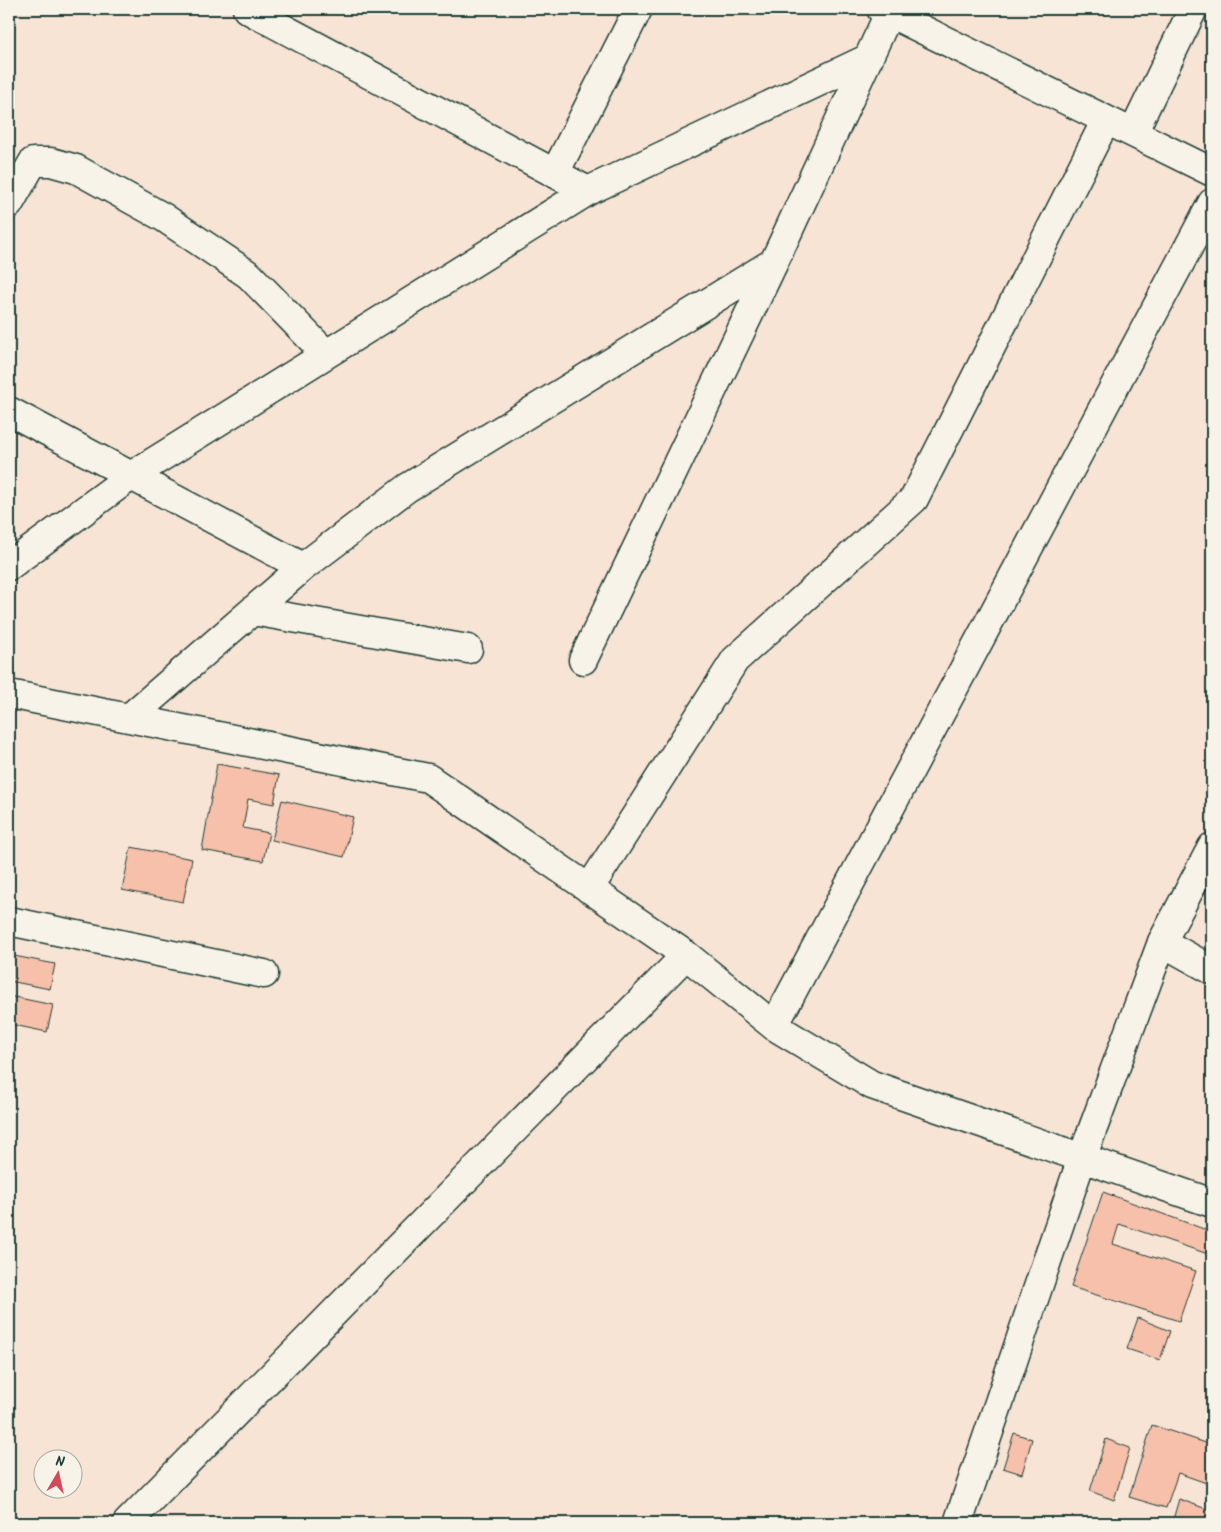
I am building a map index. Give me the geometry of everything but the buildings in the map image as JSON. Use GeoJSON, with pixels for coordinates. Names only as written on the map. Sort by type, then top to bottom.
{"type":"FeatureCollection","features":[{"type":"Feature","properties":{"kind":"street"},"geometry":{"type":"LineString","coordinates":[[247,9],[588,191]]}},
{"type":"Feature","properties":{"kind":"street"},"geometry":{"type":"LineString","coordinates":[[555,172],[638,9]]}},
{"type":"Feature","properties":{"kind":"street"},"geometry":{"type":"LineString","coordinates":[[1133,133],[1193,9]]}},
{"type":"Feature","properties":{"kind":"street"},"geometry":{"type":"LineString","coordinates":[[583,660],[774,262],[869,58],[887,10],[1212,172]]}},
{"type":"Feature","properties":{"kind":"street"},"geometry":{"type":"LineString","coordinates":[[9,566],[131,476],[588,191],[869,58]]}},
{"type":"Feature","properties":{"kind":"street"},"geometry":{"type":"LineString","coordinates":[[589,889],[735,660],[914,499],[1106,120]]}},
{"type":"Feature","properties":{"kind":"street"},"geometry":{"type":"LineString","coordinates":[[9,204],[33,162],[50,162],[76,169],[163,217],[250,274],[326,354]]}},
{"type":"Feature","properties":{"kind":"street"},"geometry":{"type":"LineString","coordinates":[[774,1026],[1212,203]]}},
{"type":"Feature","properties":{"kind":"street"},"geometry":{"type":"LineString","coordinates":[[129,718],[303,567],[407,488],[774,262]]}},
{"type":"Feature","properties":{"kind":"street"},"geometry":{"type":"LineString","coordinates":[[9,411],[303,567]]}},
{"type":"Feature","properties":{"kind":"street"},"geometry":{"type":"LineString","coordinates":[[253,611],[468,649]]}},
{"type":"Feature","properties":{"kind":"street"},"geometry":{"type":"LineString","coordinates":[[9,694],[428,778],[686,956],[774,1026],[872,1085],[1212,1203]]}},
{"type":"Feature","properties":{"kind":"street"},"geometry":{"type":"LineString","coordinates":[[958,1523],[1082,1158],[1162,942],[1212,847]]}},
{"type":"Feature","properties":{"kind":"street"},"geometry":{"type":"LineString","coordinates":[[9,921],[264,974]]}},
{"type":"Feature","properties":{"kind":"street"},"geometry":{"type":"LineString","coordinates":[[1162,942],[1212,970]]}},
{"type":"Feature","properties":{"kind":"street"},"geometry":{"type":"LineString","coordinates":[[128,1523],[686,956]]}}]}
